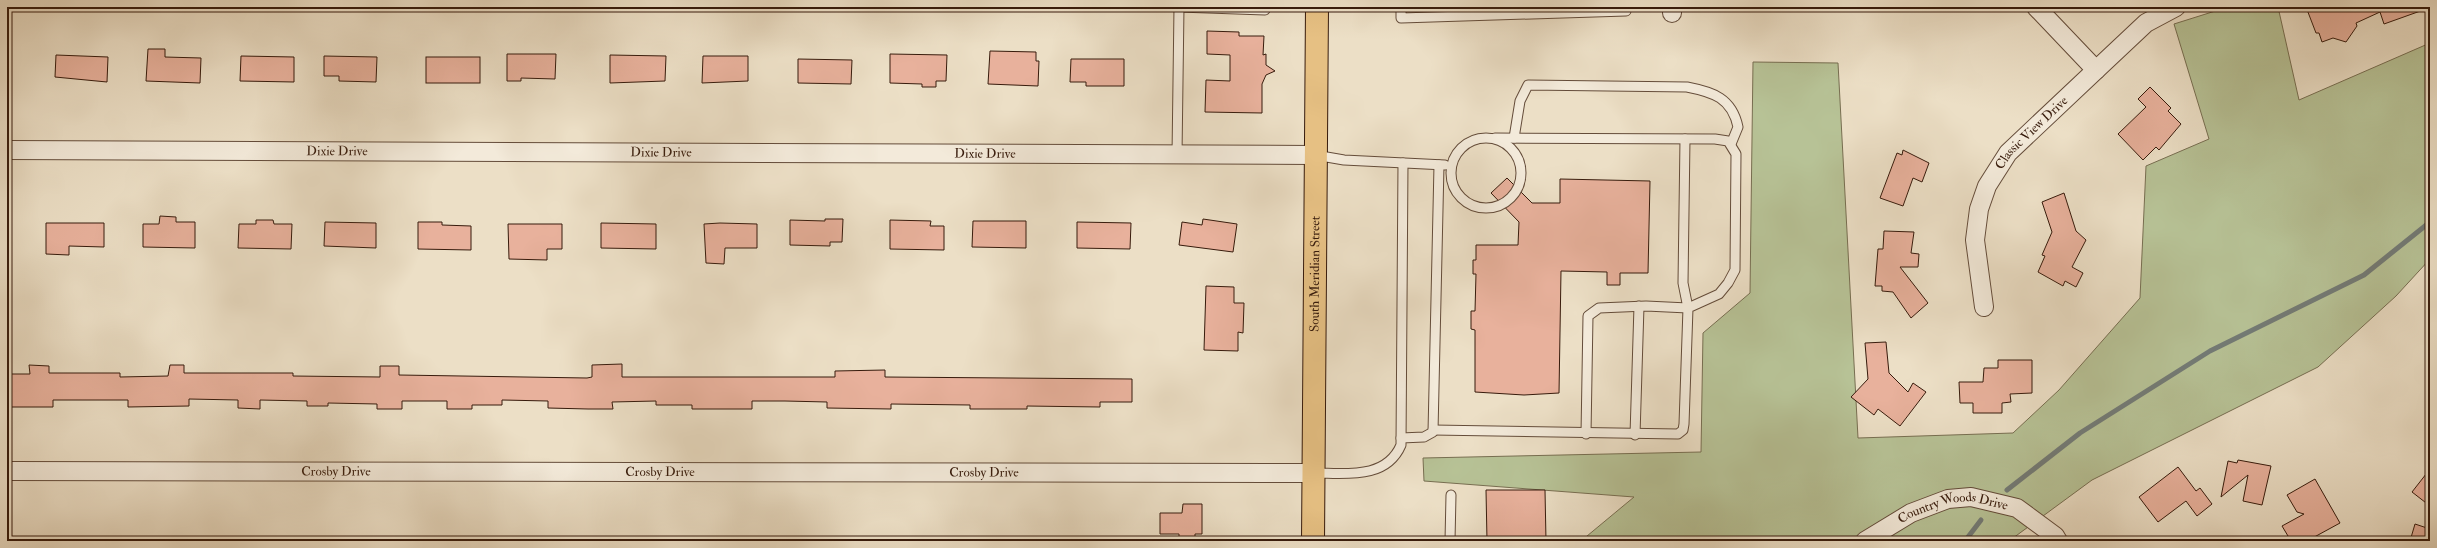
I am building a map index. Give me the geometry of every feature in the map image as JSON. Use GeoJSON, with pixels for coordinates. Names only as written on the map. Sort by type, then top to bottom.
{"type":"FeatureCollection","features":[{"type":"Feature","properties":{"kind":"main road","name":"South Meridian Street"},"geometry":{"type":"LineString","coordinates":[[1313,541],[1317,7]]}},
{"type":"Feature","properties":{"kind":"street"},"geometry":{"type":"LineString","coordinates":[[2036,7],[2096,70]]}},
{"type":"Feature","properties":{"kind":"street","name":"Classic View Drive"},"geometry":{"type":"LineString","coordinates":[[1984,307],[1975,240],[1979,209],[1987,186],[2008,153],[2146,23],[2176,7]]}},
{"type":"Feature","properties":{"kind":"street","name":"Dixie Drive"},"geometry":{"type":"LineString","coordinates":[[7,150],[1315,155]]}},
{"type":"Feature","properties":{"kind":"street","name":"Crosby Drive"},"geometry":{"type":"LineString","coordinates":[[7,470],[1314,473]]}},
{"type":"Feature","properties":{"kind":"street","name":"Country Woods Drive"},"geometry":{"type":"LineString","coordinates":[[1865,541],[1911,513],[1948,499],[1971,497],[2017,508],[2055,536],[2058,541]]}},
{"type":"Feature","properties":{"kind":"lane"},"geometry":{"type":"LineString","coordinates":[[1177,155],[1179,7],[1265,10]]}},
{"type":"Feature","properties":{"kind":"lane"},"geometry":{"type":"LineString","coordinates":[[1401,7],[1401,18],[1626,11],[1626,7]]}},
{"type":"Feature","properties":{"kind":"lane"},"geometry":{"type":"LineString","coordinates":[[1514,138],[1520,101],[1528,85],[1687,87],[1711,92],[1729,104],[1738,127],[1732,144]]}},
{"type":"Feature","properties":{"kind":"lane"},"geometry":{"type":"LineString","coordinates":[[1495,138],[1506,143],[1514,151],[1520,162],[1522,174],[1519,185],[1513,196],[1504,203],[1493,208],[1482,208],[1470,205],[1460,198],[1454,188],[1450,177],[1450,166],[1455,155],[1462,146],[1472,140],[1484,137],[1723,139],[1732,144],[1736,154],[1734,270],[1728,283],[1719,294],[1688,308],[1639,306],[1599,308],[1588,316],[1586,434]]}},
{"type":"Feature","properties":{"kind":"lane"},"geometry":{"type":"LineString","coordinates":[[1433,430],[1673,435],[1683,430],[1688,308],[1683,282],[1685,139]]}},
{"type":"Feature","properties":{"kind":"lane"},"geometry":{"type":"LineString","coordinates":[[1315,155],[1344,160],[1450,166]]}},
{"type":"Feature","properties":{"kind":"lane"},"geometry":{"type":"LineString","coordinates":[[1314,473],[1374,471],[1394,457],[1401,445],[1403,163]]}},
{"type":"Feature","properties":{"kind":"lane"},"geometry":{"type":"LineString","coordinates":[[1401,438],[1424,437],[1429,435],[1433,430],[1439,165]]}},
{"type":"Feature","properties":{"kind":"lane"},"geometry":{"type":"LineString","coordinates":[[1635,434],[1639,306]]}},
{"type":"Feature","properties":{"kind":"lane"},"geometry":{"type":"LineString","coordinates":[[1450,495],[1450,541]]}},
{"type":"Feature","properties":{"kind":"green space"},"geometry":{"type":"Polygon","coordinates":[[[2228,7],[2278,7],[2299,100],[2430,43],[2430,259],[2396,296],[2318,367],[2092,480],[2009,541],[1581,541],[1634,497],[1424,481],[1423,458],[1701,452],[1703,333],[1750,293],[1753,62],[1838,63],[1858,438],[2013,433],[2059,390],[2140,298],[2146,166],[2209,139],[2174,24],[2228,7]]]}},
{"type":"Feature","properties":{"kind":"building"},"geometry":{"type":"Polygon","coordinates":[[[2306,7],[2426,7],[2426,9],[2384,24],[2380,12],[2356,23],[2357,26],[2346,42],[2333,38],[2322,42],[2319,33],[2316,33],[2306,7]]]}},
{"type":"Feature","properties":{"kind":"building"},"geometry":{"type":"Polygon","coordinates":[[[1207,31],[1239,32],[1239,36],[1264,36],[1263,55],[1266,54],[1266,65],[1275,71],[1266,75],[1262,84],[1262,113],[1205,112],[1206,80],[1230,81],[1230,55],[1207,54],[1207,31]]]}},
{"type":"Feature","properties":{"kind":"building"},"geometry":{"type":"Polygon","coordinates":[[[148,49],[165,49],[165,57],[201,58],[200,83],[146,81],[148,49]]]}},
{"type":"Feature","properties":{"kind":"building"},"geometry":{"type":"Polygon","coordinates":[[[990,51],[1036,52],[1036,61],[1039,61],[1038,86],[988,84],[990,51]]]}},
{"type":"Feature","properties":{"kind":"building"},"geometry":{"type":"Polygon","coordinates":[[[507,54],[556,54],[555,79],[521,78],[521,81],[507,81],[507,54]]]}},
{"type":"Feature","properties":{"kind":"building"},"geometry":{"type":"Polygon","coordinates":[[[890,54],[947,55],[946,81],[936,81],[936,87],[922,87],[922,84],[890,83],[890,54]]]}},
{"type":"Feature","properties":{"kind":"building"},"geometry":{"type":"Polygon","coordinates":[[[56,55],[108,57],[107,82],[55,77],[56,55]]]}},
{"type":"Feature","properties":{"kind":"building"},"geometry":{"type":"Polygon","coordinates":[[[610,55],[666,56],[665,81],[610,83],[610,55]]]}},
{"type":"Feature","properties":{"kind":"building"},"geometry":{"type":"Polygon","coordinates":[[[241,56],[294,57],[294,82],[240,81],[241,56]]]}},
{"type":"Feature","properties":{"kind":"building"},"geometry":{"type":"Polygon","coordinates":[[[324,56],[377,57],[376,82],[339,81],[339,76],[324,76],[324,56]]]}},
{"type":"Feature","properties":{"kind":"building"},"geometry":{"type":"Polygon","coordinates":[[[703,56],[748,56],[748,81],[702,83],[703,56]]]}},
{"type":"Feature","properties":{"kind":"building"},"geometry":{"type":"Polygon","coordinates":[[[426,57],[480,57],[480,83],[426,83],[426,57]]]}},
{"type":"Feature","properties":{"kind":"building"},"geometry":{"type":"Polygon","coordinates":[[[798,59],[852,60],[851,84],[798,83],[798,59]]]}},
{"type":"Feature","properties":{"kind":"building"},"geometry":{"type":"Polygon","coordinates":[[[1071,59],[1124,59],[1124,86],[1086,86],[1086,82],[1070,82],[1071,59]]]}},
{"type":"Feature","properties":{"kind":"building"},"geometry":{"type":"Polygon","coordinates":[[[2150,87],[2171,108],[2168,111],[2181,124],[2159,150],[2156,147],[2143,160],[2118,134],[2146,107],[2138,99],[2150,87]]]}},
{"type":"Feature","properties":{"kind":"building"},"geometry":{"type":"Polygon","coordinates":[[[1903,150],[1929,163],[1922,182],[1913,178],[1903,206],[1880,198],[1897,153],[1902,155],[1903,150]]]}},
{"type":"Feature","properties":{"kind":"building"},"geometry":{"type":"Polygon","coordinates":[[[1507,178],[1532,203],[1560,203],[1560,179],[1650,181],[1648,273],[1620,273],[1620,285],[1607,285],[1607,272],[1561,271],[1559,393],[1524,395],[1475,392],[1475,330],[1471,329],[1471,311],[1475,311],[1476,274],[1473,274],[1473,260],[1476,260],[1476,245],[1518,245],[1519,222],[1491,193],[1507,178]]]}},
{"type":"Feature","properties":{"kind":"building"},"geometry":{"type":"Polygon","coordinates":[[[2064,193],[2076,231],[2086,240],[2072,267],[2083,273],[2076,287],[2065,281],[2063,286],[2038,272],[2045,256],[2042,255],[2052,232],[2042,202],[2064,193]]]}},
{"type":"Feature","properties":{"kind":"building"},"geometry":{"type":"Polygon","coordinates":[[[160,216],[176,217],[176,222],[195,222],[195,248],[143,247],[143,224],[159,224],[160,216]]]}},
{"type":"Feature","properties":{"kind":"building"},"geometry":{"type":"Polygon","coordinates":[[[825,219],[843,219],[842,242],[830,242],[830,246],[790,245],[790,220],[825,221],[825,219]]]}},
{"type":"Feature","properties":{"kind":"building"},"geometry":{"type":"Polygon","coordinates":[[[1203,219],[1237,224],[1233,252],[1179,245],[1182,222],[1202,225],[1203,219]]]}},
{"type":"Feature","properties":{"kind":"building"},"geometry":{"type":"Polygon","coordinates":[[[256,220],[273,220],[274,224],[292,224],[291,249],[238,248],[239,224],[256,224],[256,220]]]}},
{"type":"Feature","properties":{"kind":"building"},"geometry":{"type":"Polygon","coordinates":[[[890,220],[931,221],[930,226],[944,226],[944,250],[890,249],[890,220]]]}},
{"type":"Feature","properties":{"kind":"building"},"geometry":{"type":"Polygon","coordinates":[[[973,221],[1026,221],[1026,248],[972,247],[973,221]]]}},
{"type":"Feature","properties":{"kind":"building"},"geometry":{"type":"Polygon","coordinates":[[[325,222],[376,223],[376,248],[324,246],[325,222]]]}},
{"type":"Feature","properties":{"kind":"building"},"geometry":{"type":"Polygon","coordinates":[[[418,222],[442,222],[442,225],[471,226],[471,250],[418,249],[418,222]]]}},
{"type":"Feature","properties":{"kind":"building"},"geometry":{"type":"Polygon","coordinates":[[[1077,222],[1131,223],[1130,249],[1077,248],[1077,222]]]}},
{"type":"Feature","properties":{"kind":"building"},"geometry":{"type":"Polygon","coordinates":[[[46,223],[104,223],[104,247],[69,246],[69,255],[46,254],[46,223]]]}},
{"type":"Feature","properties":{"kind":"building"},"geometry":{"type":"Polygon","coordinates":[[[601,223],[656,224],[656,249],[601,248],[601,223]]]}},
{"type":"Feature","properties":{"kind":"building"},"geometry":{"type":"Polygon","coordinates":[[[508,224],[562,224],[562,249],[547,249],[547,260],[509,259],[508,224]]]}},
{"type":"Feature","properties":{"kind":"building"},"geometry":{"type":"Polygon","coordinates":[[[704,224],[757,224],[757,248],[725,248],[724,264],[706,263],[704,224]]]}},
{"type":"Feature","properties":{"kind":"building"},"geometry":{"type":"Polygon","coordinates":[[[1884,231],[1914,232],[1911,253],[1919,254],[1918,267],[1900,267],[1928,303],[1911,318],[1893,292],[1882,291],[1882,286],[1875,286],[1878,249],[1883,249],[1884,231]]]}},
{"type":"Feature","properties":{"kind":"building"},"geometry":{"type":"Polygon","coordinates":[[[1206,286],[1234,287],[1234,303],[1244,303],[1243,333],[1238,332],[1238,351],[1204,350],[1206,286]]]}},
{"type":"Feature","properties":{"kind":"building"},"geometry":{"type":"Polygon","coordinates":[[[1886,342],[1889,373],[1908,392],[1913,383],[1926,392],[1900,426],[1878,409],[1874,415],[1851,397],[1868,379],[1865,343],[1886,342]]]}},
{"type":"Feature","properties":{"kind":"building"},"geometry":{"type":"Polygon","coordinates":[[[1998,360],[2032,360],[2032,393],[2010,394],[2011,402],[2002,403],[2002,413],[1973,413],[1973,403],[1960,403],[1959,382],[1983,382],[1984,368],[1998,368],[1998,360]]]}},
{"type":"Feature","properties":{"kind":"building"},"geometry":{"type":"Polygon","coordinates":[[[622,364],[622,377],[835,377],[835,371],[885,370],[885,377],[1132,379],[1132,402],[1100,402],[1100,407],[1027,406],[1027,409],[970,409],[970,405],[891,404],[891,409],[827,408],[827,402],[752,401],[752,409],[692,409],[692,405],[656,405],[656,401],[612,402],[613,409],[588,409],[548,408],[548,401],[502,400],[502,405],[472,405],[472,409],[447,409],[447,401],[402,401],[402,409],[377,409],[377,404],[328,403],[328,406],[307,406],[307,401],[260,400],[260,409],[238,408],[238,400],[189,399],[189,406],[128,407],[128,400],[53,400],[53,407],[7,407],[7,374],[30,374],[29,365],[49,366],[49,373],[120,373],[120,377],[168,376],[170,365],[184,365],[184,373],[293,373],[293,376],[380,377],[380,366],[399,366],[399,375],[587,378],[592,377],[592,365],[622,364]]]}},
{"type":"Feature","properties":{"kind":"building"},"geometry":{"type":"Polygon","coordinates":[[[2238,460],[2271,466],[2262,505],[2243,501],[2248,475],[2221,497],[2228,461],[2237,463],[2238,460]]]}},
{"type":"Feature","properties":{"kind":"building"},"geometry":{"type":"Polygon","coordinates":[[[2178,467],[2196,491],[2200,488],[2212,504],[2197,516],[2186,501],[2158,522],[2139,497],[2178,467]]]}},
{"type":"Feature","properties":{"kind":"building"},"geometry":{"type":"Polygon","coordinates":[[[2430,469],[2430,506],[2412,492],[2430,469]]]}},
{"type":"Feature","properties":{"kind":"building"},"geometry":{"type":"Polygon","coordinates":[[[2315,479],[2340,523],[2307,541],[2291,541],[2282,526],[2304,514],[2297,512],[2287,495],[2315,479]]]}},
{"type":"Feature","properties":{"kind":"building"},"geometry":{"type":"Polygon","coordinates":[[[1486,490],[1545,490],[1546,541],[1487,541],[1486,490]]]}},
{"type":"Feature","properties":{"kind":"building"},"geometry":{"type":"Polygon","coordinates":[[[1183,504],[1202,504],[1202,534],[1195,534],[1195,541],[1179,541],[1179,534],[1160,534],[1160,513],[1182,513],[1183,504]]]}},
{"type":"Feature","properties":{"kind":"building"},"geometry":{"type":"Polygon","coordinates":[[[2415,524],[2430,529],[2430,541],[2410,541],[2415,524]]]}},
{"type":"Feature","properties":{"kind":"waterway"},"geometry":{"type":"LineString","coordinates":[[2007,490],[2080,433],[2210,351],[2364,275],[2430,222]]}},
{"type":"Feature","properties":{"kind":"waterway"},"geometry":{"type":"LineString","coordinates":[[1965,541],[1981,520]]}}]}
